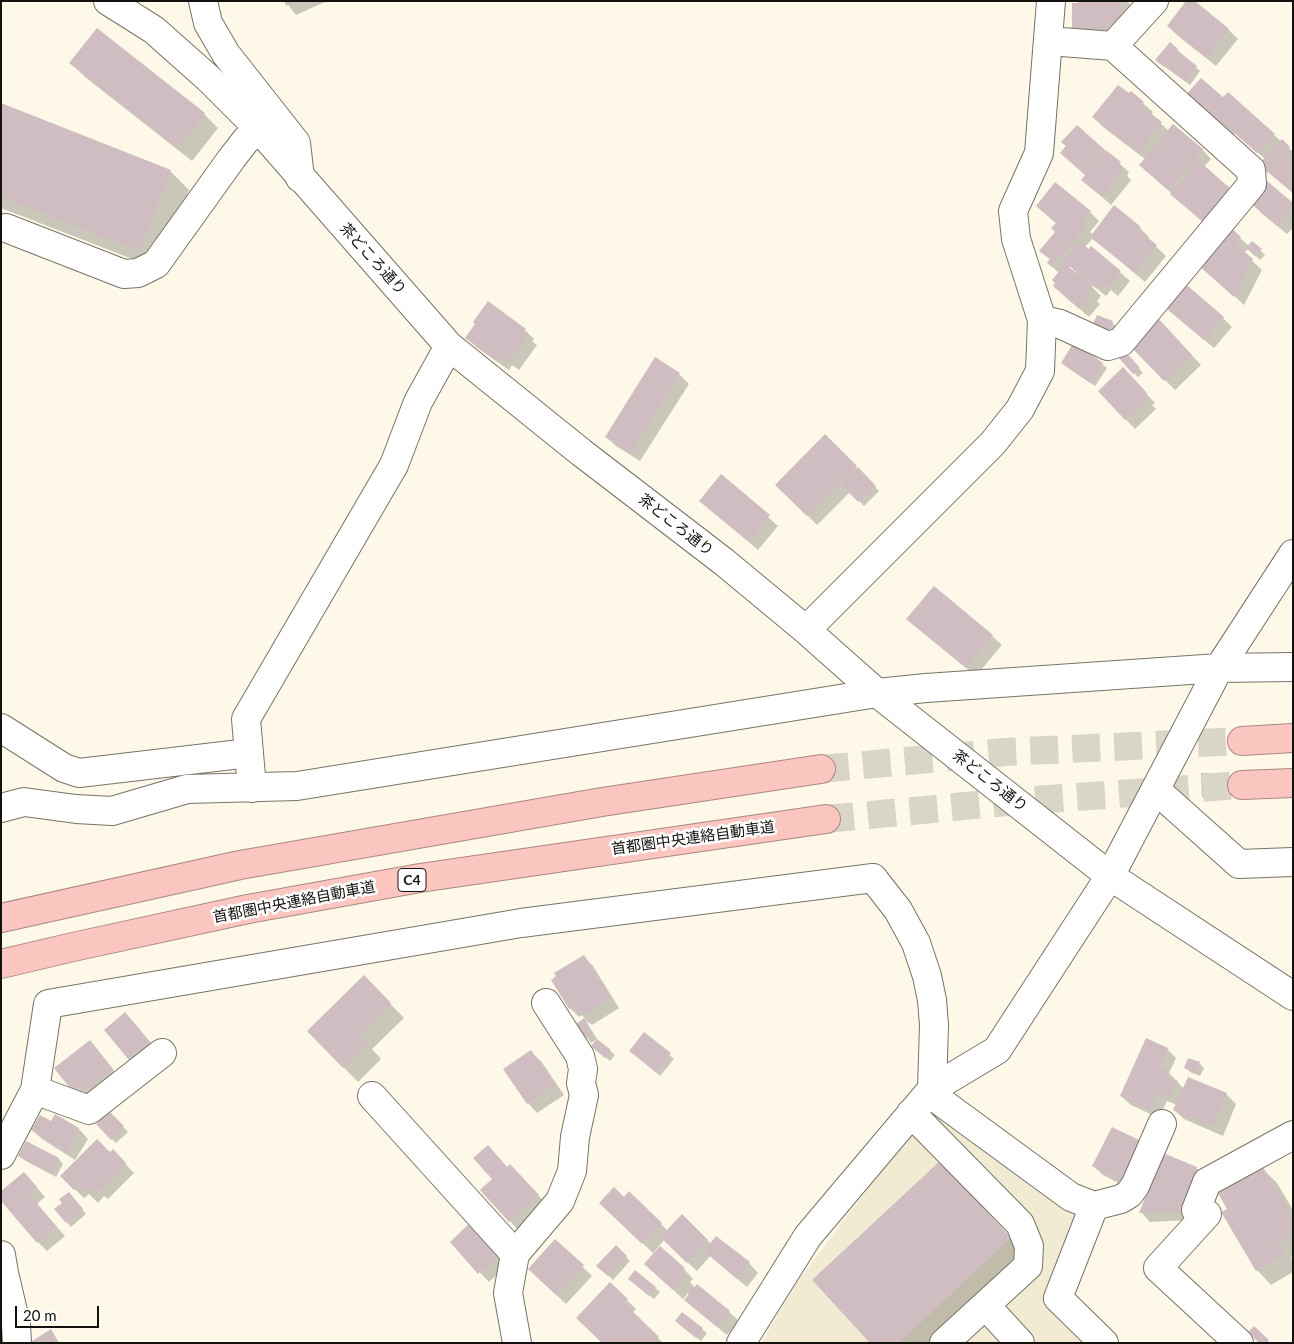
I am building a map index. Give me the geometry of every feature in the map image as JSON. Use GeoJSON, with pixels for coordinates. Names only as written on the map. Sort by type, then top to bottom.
{"type":"FeatureCollection","features":[{"type":"Feature","properties":{"kind":"highway"},"geometry":{"type":"LineString","coordinates":[[1242,741],[1293,738]]}},
{"type":"Feature","properties":{"kind":"highway"},"geometry":{"type":"LineString","coordinates":[[1,918],[240,865],[602,802],[821,769]]}},
{"type":"Feature","properties":{"kind":"highway"},"geometry":{"type":"LineString","coordinates":[[1242,785],[1293,783]]}},
{"type":"Feature","properties":{"kind":"highway","name":"首都圏中央連絡自動車道"},"geometry":{"type":"LineString","coordinates":[[1,964],[248,909],[420,878],[826,819]]}},
{"type":"Feature","properties":{"kind":"street","name":"茶どころ通り"},"geometry":{"type":"LineString","coordinates":[[108,1],[154,30],[208,78],[259,129],[449,346],[582,453],[724,562],[806,630],[877,693],[1110,876],[1293,996]]}},
{"type":"Feature","properties":{"kind":"street"},"geometry":{"type":"LineString","coordinates":[[203,1],[208,23],[226,54],[296,143],[300,178]]}},
{"type":"Feature","properties":{"kind":"street"},"geometry":{"type":"LineString","coordinates":[[806,630],[993,442],[1020,409],[1040,371],[1042,320],[1016,239],[1013,211],[1039,153],[1051,1]]}},
{"type":"Feature","properties":{"kind":"street"},"geometry":{"type":"LineString","coordinates":[[1113,46],[1154,1]]}},
{"type":"Feature","properties":{"kind":"street"},"geometry":{"type":"LineString","coordinates":[[1042,320],[1060,324],[1108,346],[1122,342],[1252,184],[1251,170],[1113,46],[1049,41]]}},
{"type":"Feature","properties":{"kind":"street"},"geometry":{"type":"LineString","coordinates":[[6,228],[124,274],[138,273],[156,264],[232,158],[246,140],[259,129]]}},
{"type":"Feature","properties":{"kind":"street"},"geometry":{"type":"LineString","coordinates":[[252,788],[246,719],[394,465],[418,402],[449,346]]}},
{"type":"Feature","properties":{"kind":"street"},"geometry":{"type":"LineString","coordinates":[[741,1343],[808,1236],[924,1099],[997,1050],[1110,876],[1219,668],[1293,554]]}},
{"type":"Feature","properties":{"kind":"street"},"geometry":{"type":"LineString","coordinates":[[1,808],[24,802],[76,809],[112,811],[187,789],[297,786],[877,693],[1219,668],[1293,667]]}},
{"type":"Feature","properties":{"kind":"street"},"geometry":{"type":"LineString","coordinates":[[1,728],[64,768],[79,773],[248,753]]}},
{"type":"Feature","properties":{"kind":"street"},"geometry":{"type":"LineString","coordinates":[[1156,790],[1239,864],[1293,862]]}},
{"type":"Feature","properties":{"kind":"street"},"geometry":{"type":"LineString","coordinates":[[1,1155],[35,1090],[48,1004],[521,923],[873,878],[898,910],[916,944],[927,976],[932,1000],[934,1025],[924,1099],[1020,1224],[1029,1246],[1028,1266],[944,1343]]}},
{"type":"Feature","properties":{"kind":"street"},"geometry":{"type":"LineString","coordinates":[[516,1343],[508,1294],[515,1254],[560,1201],[572,1171],[575,1137],[584,1095],[581,1083],[583,1069],[580,1056],[546,1003]]}},
{"type":"Feature","properties":{"kind":"street"},"geometry":{"type":"LineString","coordinates":[[35,1090],[89,1110],[162,1053]]}},
{"type":"Feature","properties":{"kind":"street"},"geometry":{"type":"LineString","coordinates":[[372,1096],[515,1254]]}},
{"type":"Feature","properties":{"kind":"street"},"geometry":{"type":"LineString","coordinates":[[924,1099],[1071,1197],[1094,1206],[1121,1199],[1129,1194],[1135,1186],[1162,1124]]}},
{"type":"Feature","properties":{"kind":"street"},"geometry":{"type":"LineString","coordinates":[[1239,1343],[1154,1264],[1207,1214],[1196,1210],[1207,1182],[1276,1136]]}},
{"type":"Feature","properties":{"kind":"street"},"geometry":{"type":"LineString","coordinates":[[1094,1206],[1058,1298],[1104,1343]]}},
{"type":"Feature","properties":{"kind":"street"},"geometry":{"type":"LineString","coordinates":[[2,1267],[16,1324],[17,1343]]}},
{"type":"Feature","properties":{"kind":"street"},"geometry":{"type":"LineString","coordinates":[[986,1306],[1020,1343]]}},
{"type":"Feature","properties":{"kind":"shaded area"},"geometry":{"type":"Polygon","coordinates":[[[934,1112],[1084,1217],[1052,1298],[1097,1343],[761,1343],[797,1282],[895,1153],[934,1112]]]}},
{"type":"Feature","properties":{"kind":"building"},"geometry":{"type":"Polygon","coordinates":[[[284,1],[297,1],[286,6],[284,1]]]}},
{"type":"Feature","properties":{"kind":"building"},"geometry":{"type":"Polygon","coordinates":[[[1078,1],[1121,1],[1121,22],[1108,22],[1108,30],[1072,29],[1072,3],[1078,3],[1078,1]]]}},
{"type":"Feature","properties":{"kind":"building"},"geometry":{"type":"Polygon","coordinates":[[[1186,1],[1195,1],[1229,29],[1207,58],[1167,26],[1186,1]]]}},
{"type":"Feature","properties":{"kind":"building"},"geometry":{"type":"Polygon","coordinates":[[[97,28],[205,113],[177,148],[69,63],[97,28]]]}},
{"type":"Feature","properties":{"kind":"building"},"geometry":{"type":"Polygon","coordinates":[[[1170,42],[1178,49],[1164,67],[1155,60],[1170,42]]]}},
{"type":"Feature","properties":{"kind":"building"},"geometry":{"type":"Polygon","coordinates":[[[1178,51],[1197,66],[1185,81],[1166,67],[1178,51]]]}},
{"type":"Feature","properties":{"kind":"building"},"geometry":{"type":"Polygon","coordinates":[[[1201,78],[1223,97],[1228,92],[1275,134],[1257,153],[1225,125],[1220,131],[1183,98],[1201,78]]]}},
{"type":"Feature","properties":{"kind":"building"},"geometry":{"type":"Polygon","coordinates":[[[1118,85],[1129,93],[1131,91],[1144,102],[1141,106],[1162,122],[1138,153],[1092,117],[1118,85]]]}},
{"type":"Feature","properties":{"kind":"building"},"geometry":{"type":"Polygon","coordinates":[[[1,103],[171,170],[140,251],[1,197],[1,103]]]}},
{"type":"Feature","properties":{"kind":"building"},"geometry":{"type":"Polygon","coordinates":[[[1173,124],[1203,149],[1168,190],[1139,165],[1173,124]]]}},
{"type":"Feature","properties":{"kind":"building"},"geometry":{"type":"Polygon","coordinates":[[[1077,125],[1105,150],[1084,174],[1060,153],[1066,146],[1061,142],[1077,125]]]}},
{"type":"Feature","properties":{"kind":"building"},"geometry":{"type":"Polygon","coordinates":[[[1282,139],[1290,147],[1267,173],[1258,165],[1282,139]]]}},
{"type":"Feature","properties":{"kind":"building"},"geometry":{"type":"Polygon","coordinates":[[[1290,149],[1293,152],[1293,193],[1269,173],[1290,149]]]}},
{"type":"Feature","properties":{"kind":"building"},"geometry":{"type":"Polygon","coordinates":[[[1106,150],[1121,162],[1118,166],[1123,170],[1101,196],[1081,180],[1106,150]]]}},
{"type":"Feature","properties":{"kind":"building"},"geometry":{"type":"Polygon","coordinates":[[[1199,161],[1231,189],[1203,222],[1170,194],[1199,161]]]}},
{"type":"Feature","properties":{"kind":"building"},"geometry":{"type":"Polygon","coordinates":[[[1266,180],[1293,203],[1293,207],[1277,226],[1248,201],[1266,180]]]}},
{"type":"Feature","properties":{"kind":"building"},"geometry":{"type":"Polygon","coordinates":[[[1055,182],[1091,211],[1081,222],[1086,226],[1052,267],[1047,263],[1050,259],[1039,251],[1055,232],[1051,228],[1056,223],[1036,206],[1055,182]]]}},
{"type":"Feature","properties":{"kind":"building"},"geometry":{"type":"Polygon","coordinates":[[[1114,205],[1141,227],[1138,230],[1157,245],[1135,273],[1090,237],[1114,205]]]}},
{"type":"Feature","properties":{"kind":"building"},"geometry":{"type":"Polygon","coordinates":[[[1230,227],[1241,237],[1235,243],[1253,259],[1234,297],[1197,264],[1230,227]]]}},
{"type":"Feature","properties":{"kind":"building"},"geometry":{"type":"Polygon","coordinates":[[[1079,241],[1089,249],[1091,246],[1121,271],[1108,287],[1101,282],[1096,288],[1063,261],[1079,241]]]}},
{"type":"Feature","properties":{"kind":"building"},"geometry":{"type":"Polygon","coordinates":[[[1252,241],[1262,249],[1255,256],[1246,248],[1252,241]]]}},
{"type":"Feature","properties":{"kind":"building"},"geometry":{"type":"Polygon","coordinates":[[[1065,264],[1093,286],[1088,291],[1091,294],[1079,309],[1053,286],[1055,283],[1052,280],[1065,264]]]}},
{"type":"Feature","properties":{"kind":"building"},"geometry":{"type":"Polygon","coordinates":[[[1181,280],[1224,317],[1204,340],[1161,304],[1181,280]]]}},
{"type":"Feature","properties":{"kind":"building"},"geometry":{"type":"Polygon","coordinates":[[[488,301],[526,329],[523,331],[528,335],[509,362],[502,357],[499,362],[465,338],[475,324],[473,322],[488,301]]]}},
{"type":"Feature","properties":{"kind":"building"},"geometry":{"type":"Polygon","coordinates":[[[1097,315],[1113,321],[1108,332],[1092,326],[1097,315]]]}},
{"type":"Feature","properties":{"kind":"building"},"geometry":{"type":"Polygon","coordinates":[[[1158,318],[1192,355],[1164,381],[1132,348],[1145,335],[1143,332],[1158,318]]]}},
{"type":"Feature","properties":{"kind":"building"},"geometry":{"type":"Polygon","coordinates":[[[1074,342],[1103,363],[1090,383],[1061,363],[1074,342]]]}},
{"type":"Feature","properties":{"kind":"building"},"geometry":{"type":"Polygon","coordinates":[[[1125,351],[1140,368],[1133,374],[1118,357],[1125,351]]]}},
{"type":"Feature","properties":{"kind":"building"},"geometry":{"type":"Polygon","coordinates":[[[655,357],[680,373],[631,453],[605,437],[655,357]]]}},
{"type":"Feature","properties":{"kind":"building"},"geometry":{"type":"Polygon","coordinates":[[[1123,367],[1147,393],[1144,395],[1147,399],[1125,420],[1098,391],[1123,367]]]}},
{"type":"Feature","properties":{"kind":"building"},"geometry":{"type":"Polygon","coordinates":[[[825,434],[857,466],[807,516],[775,485],[825,434]]]}},
{"type":"Feature","properties":{"kind":"building"},"geometry":{"type":"Polygon","coordinates":[[[858,467],[876,486],[858,502],[841,484],[858,467]]]}},
{"type":"Feature","properties":{"kind":"building"},"geometry":{"type":"Polygon","coordinates":[[[721,474],[770,515],[748,541],[699,501],[721,474]]]}},
{"type":"Feature","properties":{"kind":"building"},"geometry":{"type":"Polygon","coordinates":[[[934,586],[993,635],[966,668],[906,619],[934,586]]]}},
{"type":"Feature","properties":{"kind":"building"},"geometry":{"type":"Polygon","coordinates":[[[1201,773],[1209,773],[1210,796],[1202,797],[1201,773]]]}},
{"type":"Feature","properties":{"kind":"building"},"geometry":{"type":"Polygon","coordinates":[[[584,955],[611,998],[581,1016],[575,1005],[569,1009],[551,980],[556,976],[554,973],[584,955]]]}},
{"type":"Feature","properties":{"kind":"building"},"geometry":{"type":"Polygon","coordinates":[[[364,975],[391,1003],[359,1034],[368,1044],[343,1068],[307,1031],[364,975]]]}},
{"type":"Feature","properties":{"kind":"building"},"geometry":{"type":"Polygon","coordinates":[[[125,1012],[151,1043],[129,1060],[104,1030],[125,1012]]]}},
{"type":"Feature","properties":{"kind":"building"},"geometry":{"type":"Polygon","coordinates":[[[584,1018],[593,1034],[585,1039],[576,1024],[584,1018]]]}},
{"type":"Feature","properties":{"kind":"building"},"geometry":{"type":"Polygon","coordinates":[[[644,1032],[671,1053],[656,1072],[629,1051],[644,1032]]]}},
{"type":"Feature","properties":{"kind":"building"},"geometry":{"type":"Polygon","coordinates":[[[1146,1038],[1168,1048],[1159,1067],[1169,1071],[1167,1076],[1178,1081],[1170,1098],[1158,1092],[1150,1110],[1120,1096],[1146,1038]]]}},
{"type":"Feature","properties":{"kind":"building"},"geometry":{"type":"Polygon","coordinates":[[[597,1039],[611,1050],[605,1058],[591,1046],[597,1039]]]}},
{"type":"Feature","properties":{"kind":"building"},"geometry":{"type":"Polygon","coordinates":[[[90,1040],[113,1069],[87,1091],[82,1085],[73,1092],[54,1068],[90,1040]]]}},
{"type":"Feature","properties":{"kind":"building"},"geometry":{"type":"Polygon","coordinates":[[[531,1050],[555,1085],[527,1104],[503,1069],[531,1050]]]}},
{"type":"Feature","properties":{"kind":"building"},"geometry":{"type":"Polygon","coordinates":[[[1188,1058],[1200,1062],[1196,1072],[1184,1068],[1188,1058]]]}},
{"type":"Feature","properties":{"kind":"building"},"geometry":{"type":"Polygon","coordinates":[[[1188,1077],[1227,1093],[1213,1127],[1173,1110],[1188,1077]]]}},
{"type":"Feature","properties":{"kind":"building"},"geometry":{"type":"Polygon","coordinates":[[[109,1111],[124,1126],[111,1140],[96,1124],[109,1111]]]}},
{"type":"Feature","properties":{"kind":"building"},"geometry":{"type":"Polygon","coordinates":[[[55,1114],[79,1128],[66,1152],[31,1130],[40,1115],[51,1121],[55,1114]]]}},
{"type":"Feature","properties":{"kind":"building"},"geometry":{"type":"Polygon","coordinates":[[[1112,1127],[1141,1141],[1120,1181],[1092,1166],[1112,1127]]]}},
{"type":"Feature","properties":{"kind":"building"},"geometry":{"type":"Polygon","coordinates":[[[97,1139],[110,1152],[113,1149],[126,1163],[98,1191],[94,1188],[88,1194],[78,1185],[74,1190],[60,1176],[97,1139]]]}},
{"type":"Feature","properties":{"kind":"building"},"geometry":{"type":"Polygon","coordinates":[[[26,1141],[59,1158],[52,1174],[18,1156],[26,1141]]]}},
{"type":"Feature","properties":{"kind":"building"},"geometry":{"type":"Polygon","coordinates":[[[488,1145],[507,1167],[510,1164],[539,1195],[509,1222],[480,1190],[492,1179],[473,1158],[488,1145]]]}},
{"type":"Feature","properties":{"kind":"building"},"geometry":{"type":"Polygon","coordinates":[[[1163,1153],[1197,1167],[1180,1211],[1139,1213],[1163,1153]]]}},
{"type":"Feature","properties":{"kind":"building"},"geometry":{"type":"Polygon","coordinates":[[[940,1161],[1011,1238],[899,1343],[870,1343],[812,1280],[940,1161]]]}},
{"type":"Feature","properties":{"kind":"building"},"geometry":{"type":"Polygon","coordinates":[[[1263,1167],[1293,1218],[1293,1233],[1277,1242],[1285,1254],[1256,1271],[1221,1212],[1227,1209],[1218,1193],[1263,1167]]]}},
{"type":"Feature","properties":{"kind":"building"},"geometry":{"type":"Polygon","coordinates":[[[24,1172],[37,1187],[29,1194],[56,1226],[37,1243],[1,1201],[1,1191],[24,1172]]]}},
{"type":"Feature","properties":{"kind":"building"},"geometry":{"type":"Polygon","coordinates":[[[614,1187],[624,1197],[629,1191],[662,1223],[642,1244],[599,1203],[614,1187]]]}},
{"type":"Feature","properties":{"kind":"building"},"geometry":{"type":"Polygon","coordinates":[[[69,1192],[83,1209],[66,1223],[54,1209],[62,1203],[59,1199],[69,1192]]]}},
{"type":"Feature","properties":{"kind":"building"},"geometry":{"type":"Polygon","coordinates":[[[682,1214],[708,1240],[687,1263],[660,1237],[682,1214]]]}},
{"type":"Feature","properties":{"kind":"building"},"geometry":{"type":"Polygon","coordinates":[[[477,1216],[506,1248],[478,1274],[450,1242],[477,1216]]]}},
{"type":"Feature","properties":{"kind":"building"},"geometry":{"type":"Polygon","coordinates":[[[716,1236],[750,1262],[737,1279],[704,1251],[716,1236]]]}},
{"type":"Feature","properties":{"kind":"building"},"geometry":{"type":"Polygon","coordinates":[[[555,1239],[584,1265],[556,1295],[528,1269],[555,1239]]]}},
{"type":"Feature","properties":{"kind":"building"},"geometry":{"type":"Polygon","coordinates":[[[616,1245],[627,1256],[608,1276],[596,1266],[616,1245]]]}},
{"type":"Feature","properties":{"kind":"building"},"geometry":{"type":"Polygon","coordinates":[[[660,1246],[685,1268],[681,1272],[686,1276],[673,1290],[644,1264],[660,1246]]]}},
{"type":"Feature","properties":{"kind":"building"},"geometry":{"type":"Polygon","coordinates":[[[635,1270],[656,1287],[649,1296],[628,1279],[635,1270]]]}},
{"type":"Feature","properties":{"kind":"building"},"geometry":{"type":"Polygon","coordinates":[[[610,1282],[628,1299],[624,1303],[659,1337],[654,1343],[602,1343],[576,1318],[610,1282]]]}},
{"type":"Feature","properties":{"kind":"building"},"geometry":{"type":"Polygon","coordinates":[[[697,1284],[730,1311],[717,1327],[684,1300],[697,1284]]]}},
{"type":"Feature","properties":{"kind":"building"},"geometry":{"type":"Polygon","coordinates":[[[682,1312],[703,1328],[696,1338],[675,1321],[682,1312]]]}},
{"type":"Feature","properties":{"kind":"building"},"geometry":{"type":"Polygon","coordinates":[[[1254,1326],[1269,1340],[1267,1343],[1259,1343],[1248,1332],[1254,1326]]]}},
{"type":"Feature","properties":{"kind":"building"},"geometry":{"type":"Polygon","coordinates":[[[51,1329],[59,1343],[29,1343],[51,1329]]]}},
{"type":"Feature","properties":{"kind":"tunnel"},"geometry":{"type":"LineString","coordinates":[[821,769],[1005,752],[1242,741]]}},
{"type":"Feature","properties":{"kind":"tunnel"},"geometry":{"type":"LineString","coordinates":[[826,819],[1008,802],[1242,785]]}}]}
